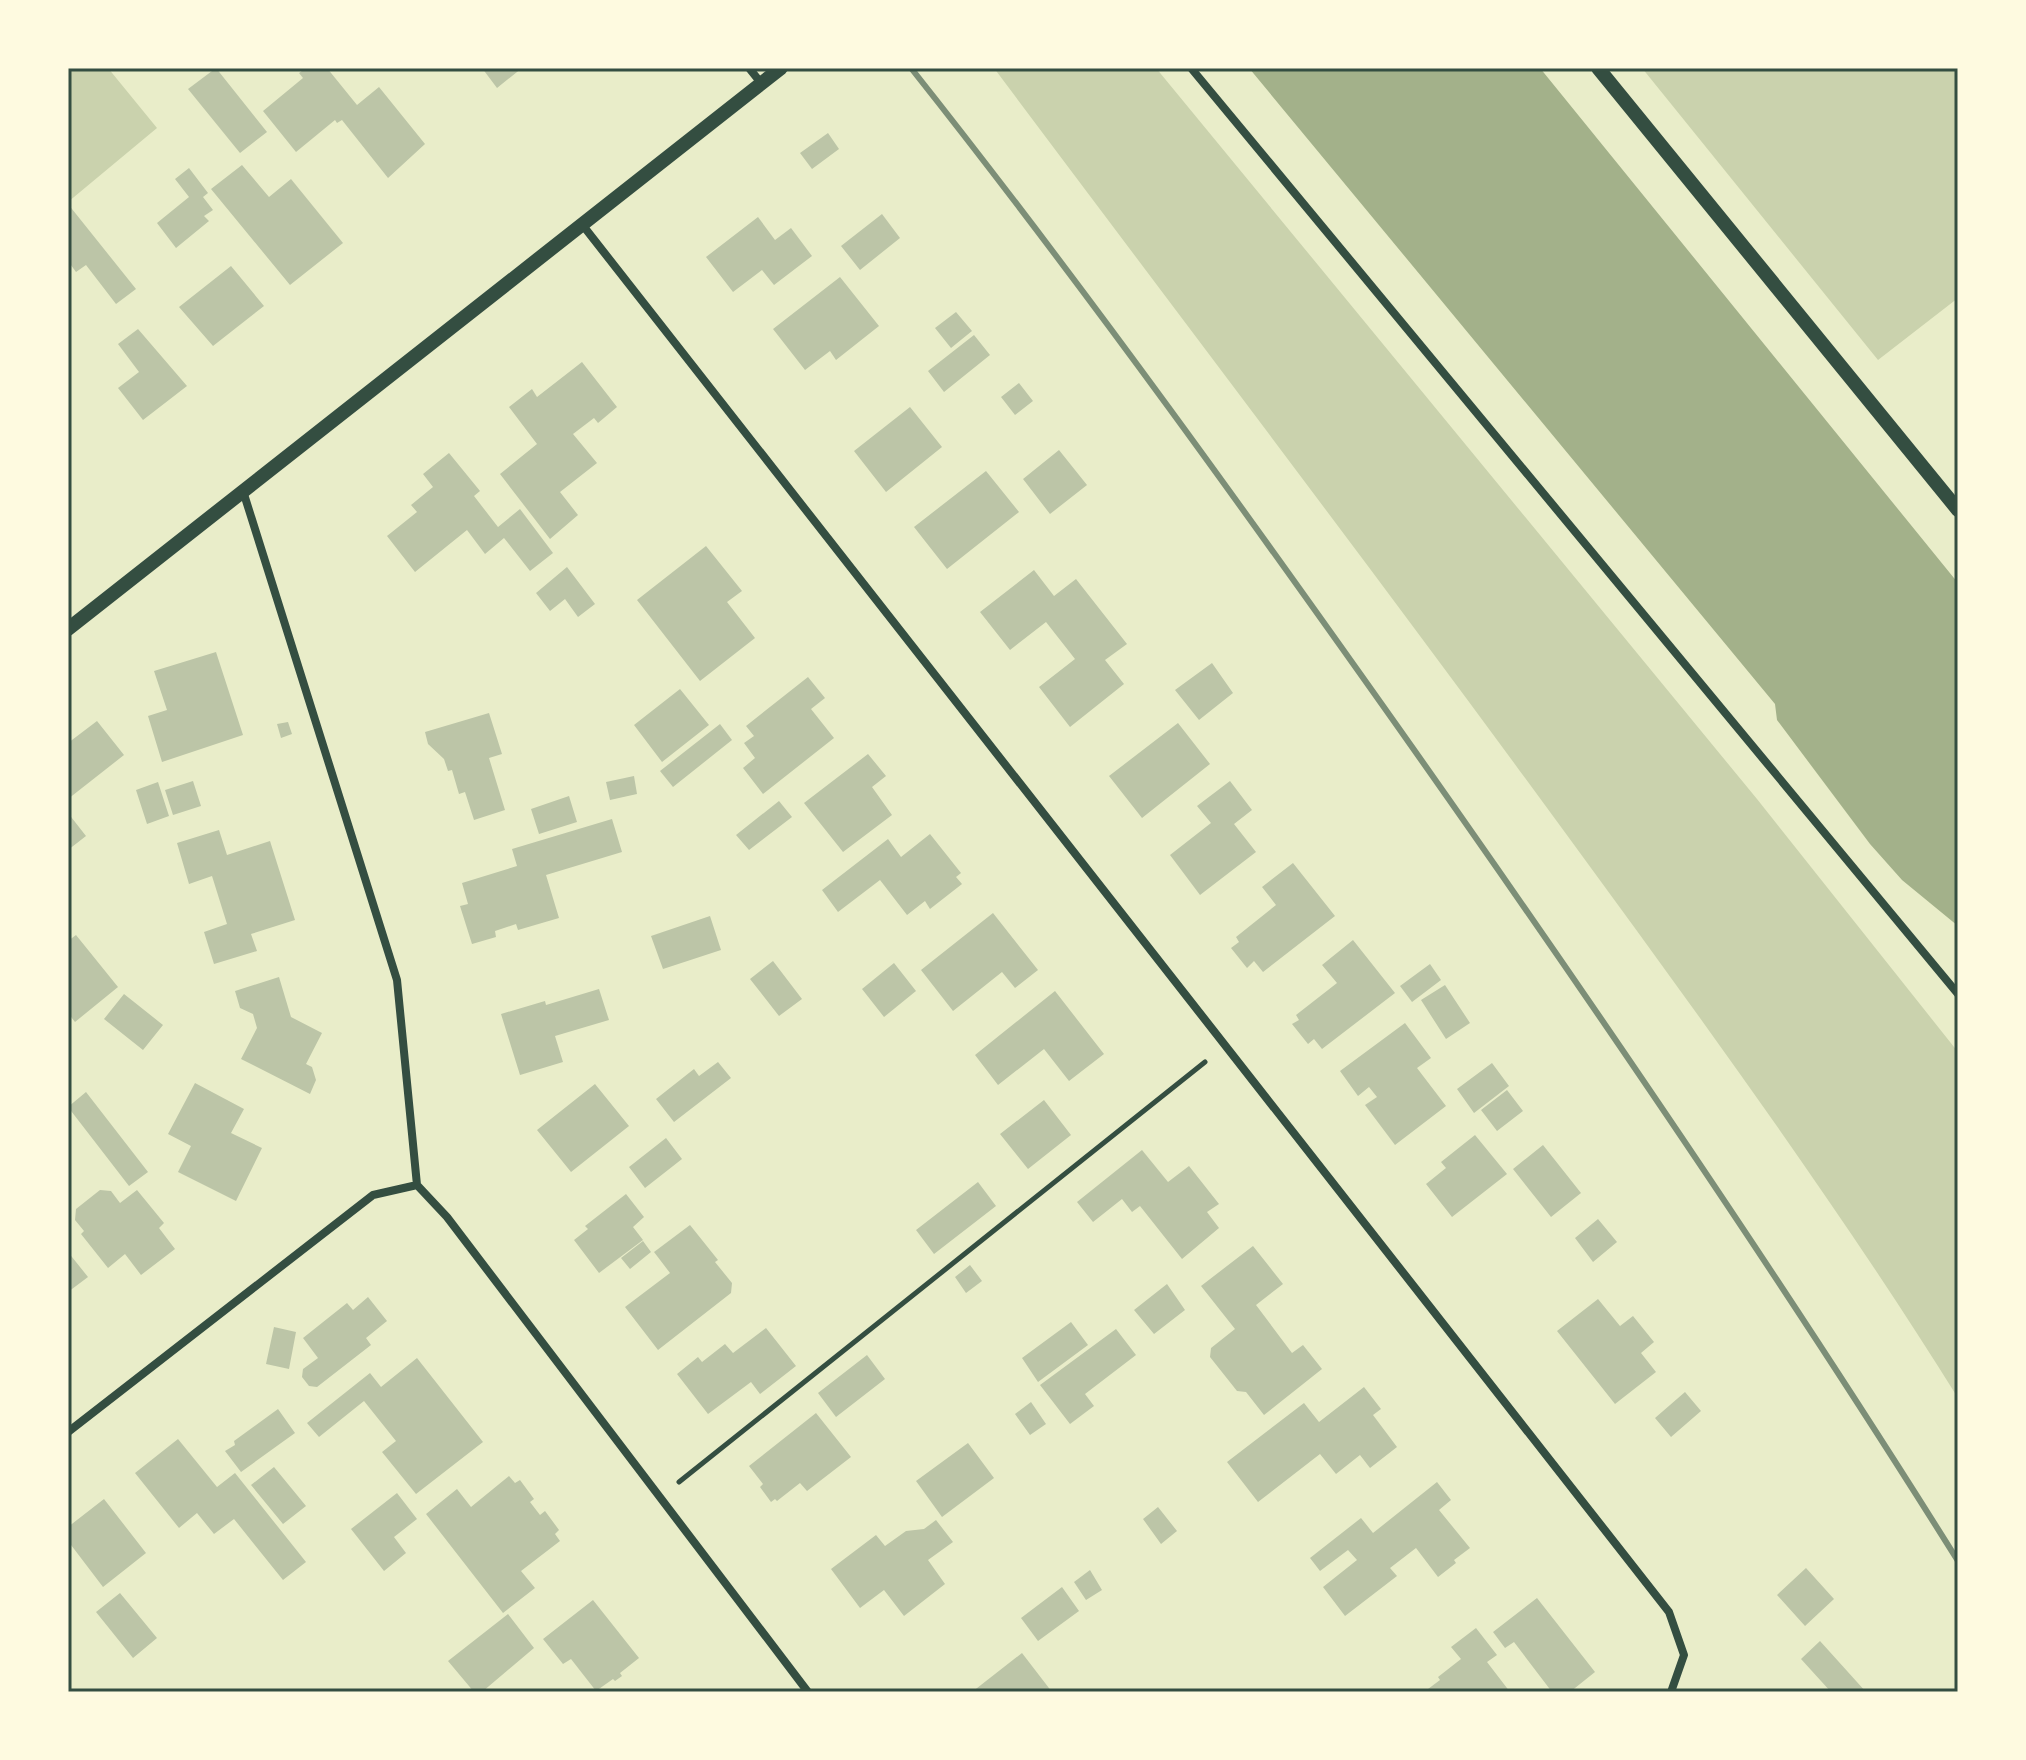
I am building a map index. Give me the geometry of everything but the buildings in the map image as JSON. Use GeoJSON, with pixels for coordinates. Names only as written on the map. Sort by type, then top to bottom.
{"type":"FeatureCollection","features":[{"type":"Feature","properties":{"kind":"street"},"geometry":{"type":"LineString","coordinates":[[749,68],[761,83]]}},
{"type":"Feature","properties":{"kind":"street"},"geometry":{"type":"LineString","coordinates":[[68,629],[781,68]]}},
{"type":"Feature","properties":{"kind":"street"},"geometry":{"type":"LineString","coordinates":[[1191,68],[1958,994]]}},
{"type":"Feature","properties":{"kind":"street"},"geometry":{"type":"LineString","coordinates":[[1598,68],[1958,510]]}},
{"type":"Feature","properties":{"kind":"street"},"geometry":{"type":"LineString","coordinates":[[581,223],[1669,1612],[1684,1655],[1671,1692]]}},
{"type":"Feature","properties":{"kind":"street"},"geometry":{"type":"LineString","coordinates":[[243,491],[397,980],[417,1185],[447,1217],[808,1692]]}},
{"type":"Feature","properties":{"kind":"street"},"geometry":{"type":"LineString","coordinates":[[68,1432],[373,1195],[417,1185]]}},
{"type":"Feature","properties":{"kind":"path"},"geometry":{"type":"LineString","coordinates":[[659,1498],[1226,1045]]}},
{"type":"Feature","properties":{"kind":"shaded area"},"geometry":{"type":"Polygon","coordinates":[[[68,68],[108,68],[157,128],[68,202],[68,68]]]}},
{"type":"Feature","properties":{"kind":"shaded area"},"geometry":{"type":"Polygon","coordinates":[[[994,68],[1156,68],[1757,799],[1958,1052],[1958,1398],[1819,1186],[1672,979],[1429,648],[994,68]]]}},
{"type":"Feature","properties":{"kind":"shaded area"},"geometry":{"type":"Polygon","coordinates":[[[1249,68],[1540,68],[1958,583],[1958,926],[1902,880],[1870,844],[1777,720],[1775,704],[1249,68]]]}},
{"type":"Feature","properties":{"kind":"shaded area"},"geometry":{"type":"Polygon","coordinates":[[[1642,68],[1958,68],[1958,298],[1878,360],[1642,68]]]}},
{"type":"Feature","properties":{"kind":"railway"},"geometry":{"type":"LineString","coordinates":[[911,68],[1168,407],[1487,853],[1760,1254],[1958,1561]]}}]}
